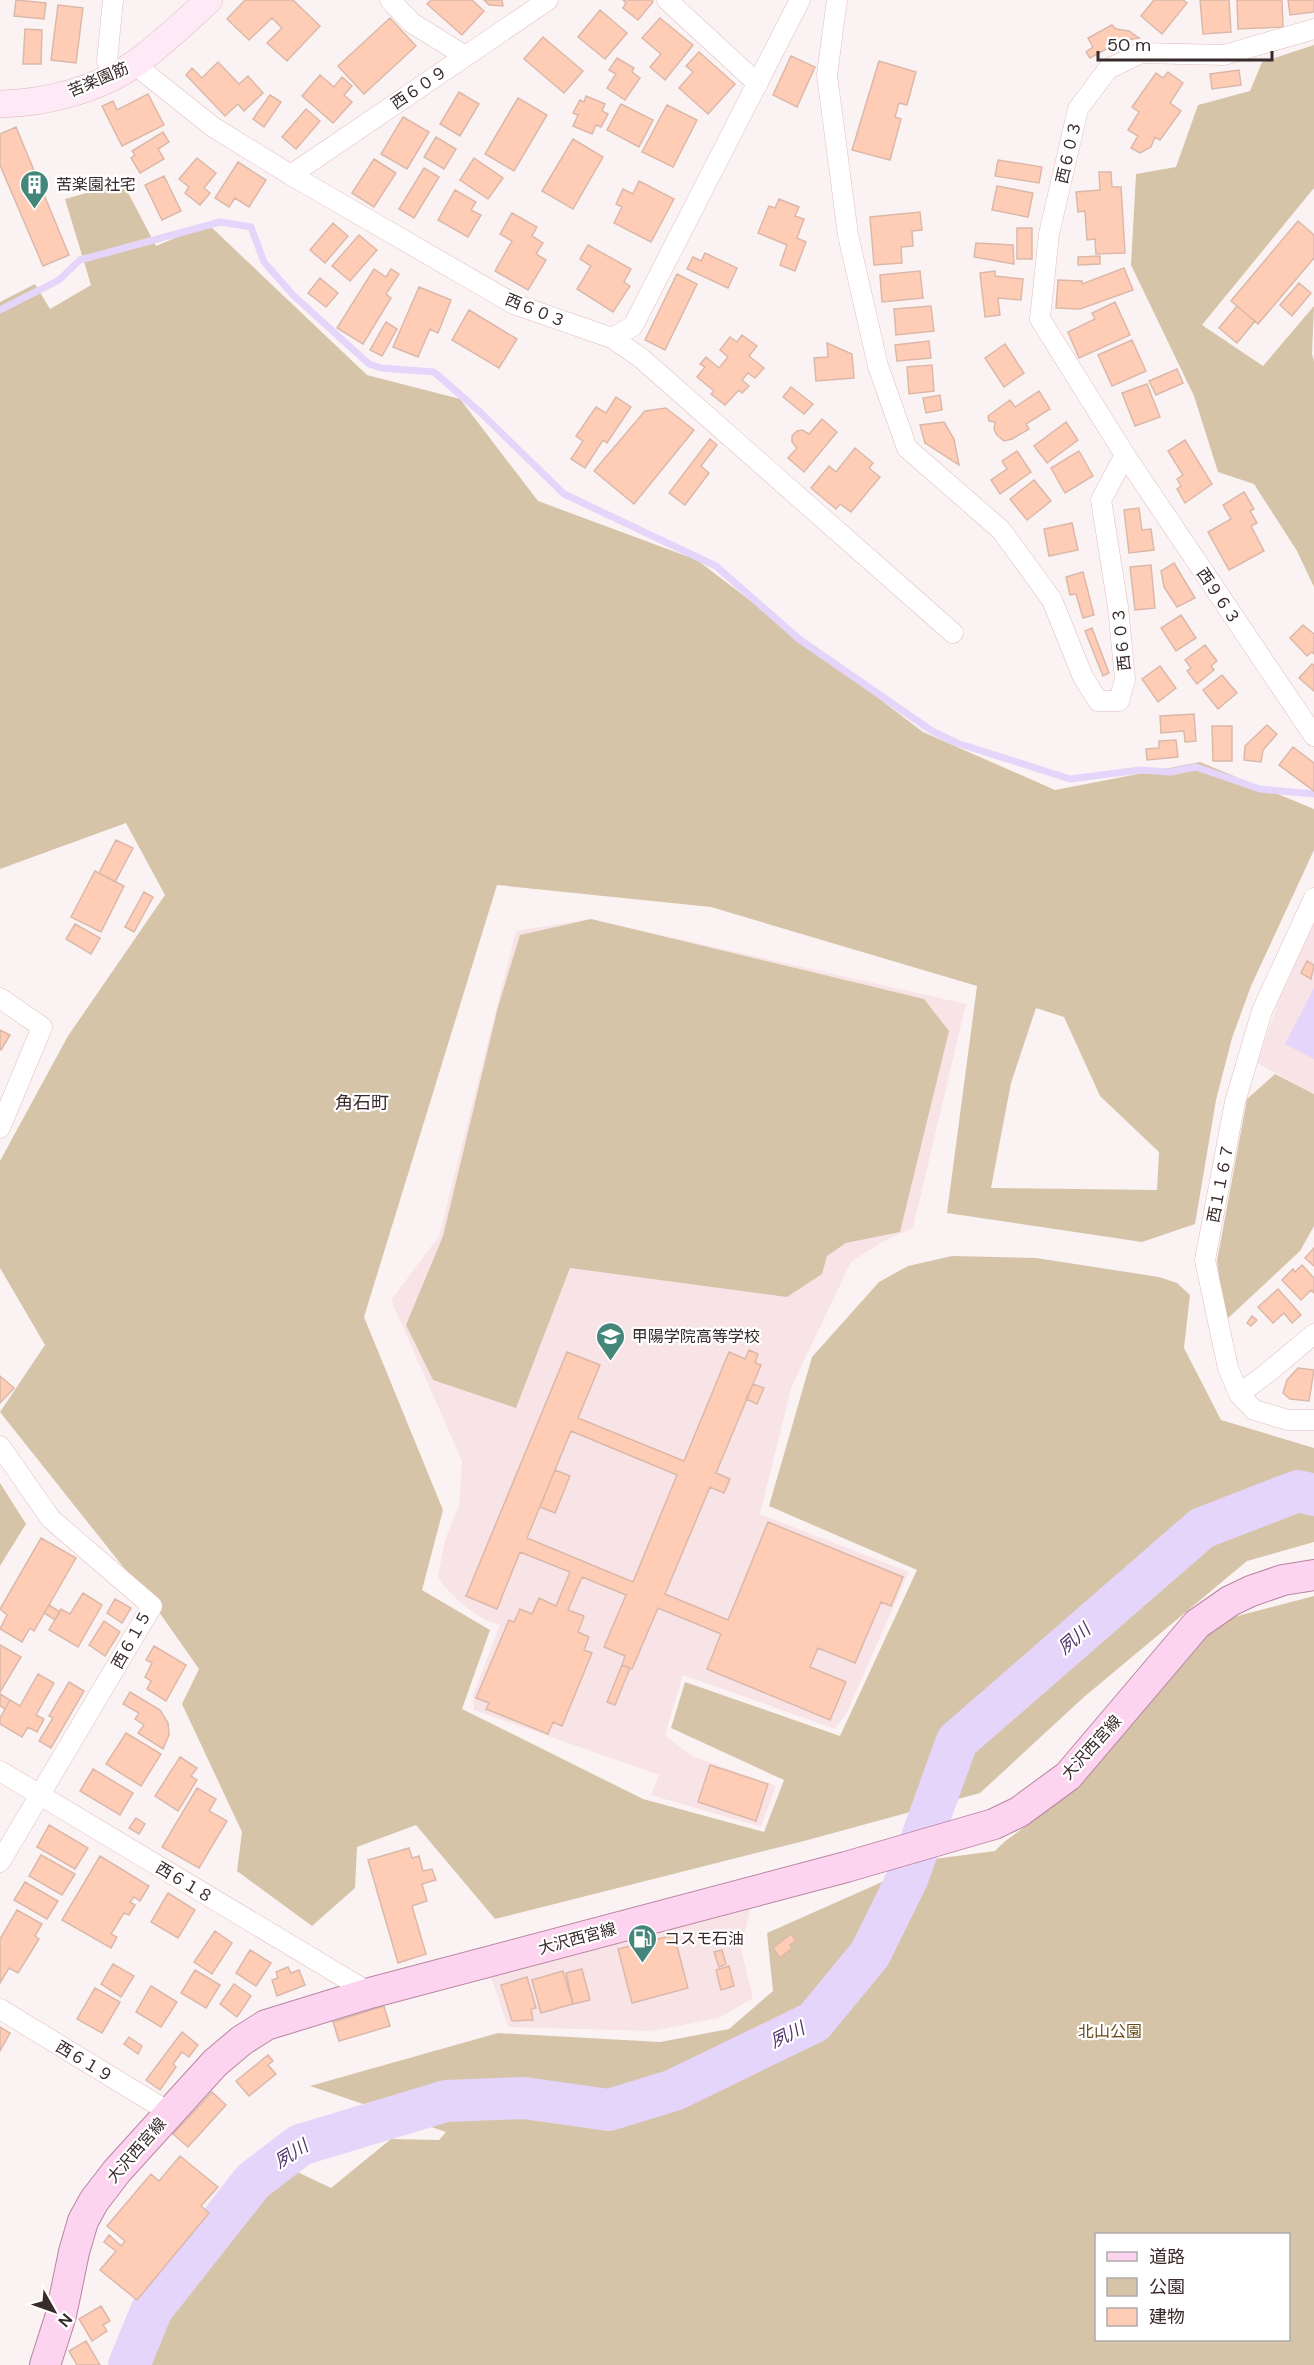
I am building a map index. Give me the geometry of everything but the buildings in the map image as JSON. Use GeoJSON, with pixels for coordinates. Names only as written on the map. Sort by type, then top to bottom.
{"type":"FeatureCollection","features":[{"type":"Feature","properties":{"kind":"main road","name":"大沢西宮線"},"geometry":{"type":"LineString","coordinates":[[45,2365],[61,2315],[74,2252],[83,2222],[94,2201],[117,2171],[214,2063],[241,2041],[266,2025],[370,1993],[846,1867],[994,1824],[1019,1812],[1068,1776],[1197,1624],[1214,1611],[1251,1591],[1283,1580],[1314,1575]]}},
{"type":"Feature","properties":{"kind":"street"},"geometry":{"type":"LineString","coordinates":[[114,0],[107,61],[124,70]]}},
{"type":"Feature","properties":{"kind":"street","name":"苦楽園筋"},"geometry":{"type":"LineString","coordinates":[[0,104],[21,103],[77,91],[124,70],[209,0]]}},
{"type":"Feature","properties":{"kind":"street"},"geometry":{"type":"LineString","coordinates":[[390,0],[412,23],[465,56]]}},
{"type":"Feature","properties":{"kind":"street","name":"西６０９"},"geometry":{"type":"LineString","coordinates":[[291,175],[548,0]]}},
{"type":"Feature","properties":{"kind":"street"},"geometry":{"type":"LineString","coordinates":[[667,0],[758,84]]}},
{"type":"Feature","properties":{"kind":"street"},"geometry":{"type":"LineString","coordinates":[[612,338],[633,326],[801,0]]}},
{"type":"Feature","properties":{"kind":"street","name":"西６０３"},"geometry":{"type":"LineString","coordinates":[[837,0],[827,75],[848,235],[878,366],[907,448],[1001,530],[1052,600],[1083,677],[1098,701],[1119,701],[1125,679],[1118,607],[1101,500],[1125,455],[1040,320],[1049,234],[1078,109],[1108,69],[1141,53],[1224,55],[1314,29]]}},
{"type":"Feature","properties":{"kind":"street","name":"西６０３"},"geometry":{"type":"LineString","coordinates":[[124,70],[291,175],[514,304],[612,338],[641,358],[953,633]]}},
{"type":"Feature","properties":{"kind":"street","name":"西９６３"},"geometry":{"type":"LineString","coordinates":[[1125,455],[1314,736]]}},
{"type":"Feature","properties":{"kind":"street","name":"西１１６７"},"geometry":{"type":"LineString","coordinates":[[1314,898],[1262,1011],[1235,1102],[1205,1260],[1228,1368],[1239,1394],[1254,1410],[1288,1420],[1314,1420]]}},
{"type":"Feature","properties":{"kind":"street"},"geometry":{"type":"LineString","coordinates":[[0,998],[42,1027],[5,1104],[0,1128]]}},
{"type":"Feature","properties":{"kind":"street"},"geometry":{"type":"LineString","coordinates":[[1239,1394],[1313,1336]]}},
{"type":"Feature","properties":{"kind":"street","name":"西６１５"},"geometry":{"type":"LineString","coordinates":[[0,1446],[51,1519],[152,1606],[0,1862]]}},
{"type":"Feature","properties":{"kind":"street","name":"西６１８"},"geometry":{"type":"LineString","coordinates":[[0,1771],[370,1993]]}},
{"type":"Feature","properties":{"kind":"street","name":"西６１９"},"geometry":{"type":"LineString","coordinates":[[0,2009],[169,2112]]}},
{"type":"Feature","properties":{"kind":"shaded area","name":"甲陽学院高等学校"},"geometry":{"type":"Polygon","coordinates":[[[591,919],[966,1004],[913,1228],[882,1242],[851,1262],[791,1388],[760,1514],[909,1572],[846,1714],[835,1729],[683,1675],[665,1735],[692,1756],[776,1786],[761,1827],[651,1795],[659,1775],[474,1710],[473,1695],[500,1625],[485,1620],[463,1605],[443,1585],[438,1576],[445,1540],[459,1505],[462,1461],[391,1300],[439,1236],[516,931],[591,919]]]}},
{"type":"Feature","properties":{"kind":"shaded area"},"geometry":{"type":"Polygon","coordinates":[[[1314,921],[1314,1094],[1257,1063],[1285,983],[1314,921]]]}},
{"type":"Feature","properties":{"kind":"shaded area"},"geometry":{"type":"Polygon","coordinates":[[[1314,988],[1314,1059],[1285,1044],[1314,988]]]}},
{"type":"Feature","properties":{"kind":"shaded area","name":"コスモ石油"},"geometry":{"type":"Polygon","coordinates":[[[752,1904],[741,1948],[753,1998],[719,2018],[651,2031],[508,2027],[491,1977],[752,1904]]]}},
{"type":"Feature","properties":{"kind":"green space"},"geometry":{"type":"Polygon","coordinates":[[[1314,45],[1314,188],[1202,325],[1263,366],[1314,306],[1312,354],[1314,361],[1314,587],[1297,551],[1254,484],[1218,472],[1194,396],[1131,265],[1136,174],[1176,167],[1198,105],[1250,91],[1262,62],[1314,45]]]}},
{"type":"Feature","properties":{"kind":"green space"},"geometry":{"type":"Polygon","coordinates":[[[123,183],[156,246],[208,224],[367,375],[460,399],[538,501],[697,560],[923,732],[1055,790],[1200,762],[1314,809],[1314,850],[1251,986],[1232,1038],[1216,1100],[1195,1224],[1142,1242],[947,1213],[977,986],[711,907],[497,885],[364,1317],[443,1510],[422,1590],[490,1630],[462,1709],[643,1799],[764,1832],[784,1780],[671,1728],[685,1682],[840,1736],[917,1570],[769,1506],[812,1357],[879,1282],[908,1266],[952,1256],[1036,1258],[1159,1277],[1177,1283],[1190,1295],[1184,1348],[1221,1420],[1314,1448],[1314,1542],[1247,1561],[1084,1697],[980,1793],[804,1841],[495,1919],[416,1825],[357,1847],[355,1888],[312,1926],[237,1871],[242,1832],[182,1704],[199,1669],[159,1612],[0,1412],[45,1345],[0,1268],[0,1161],[68,1036],[165,895],[126,823],[0,869],[0,302],[35,284],[50,309],[91,285],[65,199],[123,183]],[[1036,1008],[1011,1083],[991,1188],[1157,1190],[1159,1152],[1100,1096],[1064,1017],[1036,1008]]]}},
{"type":"Feature","properties":{"kind":"green space"},"geometry":{"type":"Polygon","coordinates":[[[591,919],[924,999],[949,1031],[900,1232],[846,1243],[827,1256],[822,1274],[787,1297],[570,1268],[516,1408],[433,1380],[406,1325],[443,1236],[498,1007],[520,935],[591,919]]]}},
{"type":"Feature","properties":{"kind":"green space"},"geometry":{"type":"Polygon","coordinates":[[[1275,1074],[1314,1094],[1314,1226],[1300,1251],[1225,1321],[1217,1261],[1247,1099],[1275,1074]]]}},
{"type":"Feature","properties":{"kind":"green space"},"geometry":{"type":"Polygon","coordinates":[[[0,1483],[26,1524],[0,1566],[0,1483]]]}},
{"type":"Feature","properties":{"kind":"green space","name":"北山公園"},"geometry":{"type":"Polygon","coordinates":[[[1314,1596],[1314,2365],[120,2365],[287,2167],[331,2188],[391,2139],[439,2140],[446,2132],[310,2086],[498,2033],[660,2042],[729,2029],[773,1991],[767,1933],[934,1859],[995,1851],[1076,1789],[1218,1621],[1314,1596]]]}},
{"type":"Feature","properties":{"kind":"waterway"},"geometry":{"type":"LineString","coordinates":[[0,310],[59,280],[80,260],[220,222],[251,227],[264,262],[293,295],[369,364],[381,368],[434,372],[480,412],[564,494],[716,566],[799,639],[932,731],[957,743],[1070,779],[1140,770],[1170,772],[1196,767],[1260,789],[1314,794]]}},
{"type":"Feature","properties":{"kind":"waterway","name":"夙川"},"geometry":{"type":"LineString","coordinates":[[129,2365],[152,2309],[253,2181],[300,2145],[446,2101],[524,2098],[609,2110],[674,2090],[814,2022],[870,1954],[907,1879],[957,1741],[1202,1528],[1298,1491],[1314,1495]]}},
{"type":"Feature","properties":{"kind":"place","name":"苦楽園社宅"},"geometry":{"type":"Point","coordinates":[35,210]}},
{"type":"Feature","properties":{"kind":"place","name":"甲陽学院高等学校"},"geometry":{"type":"Point","coordinates":[611,1362]}},
{"type":"Feature","properties":{"kind":"place","name":"コスモ石油"},"geometry":{"type":"Point","coordinates":[643,1964]}},
{"type":"Feature","properties":{"kind":"district","name":"角石町"},"geometry":{"type":"Point","coordinates":[362,1103]}}]}
